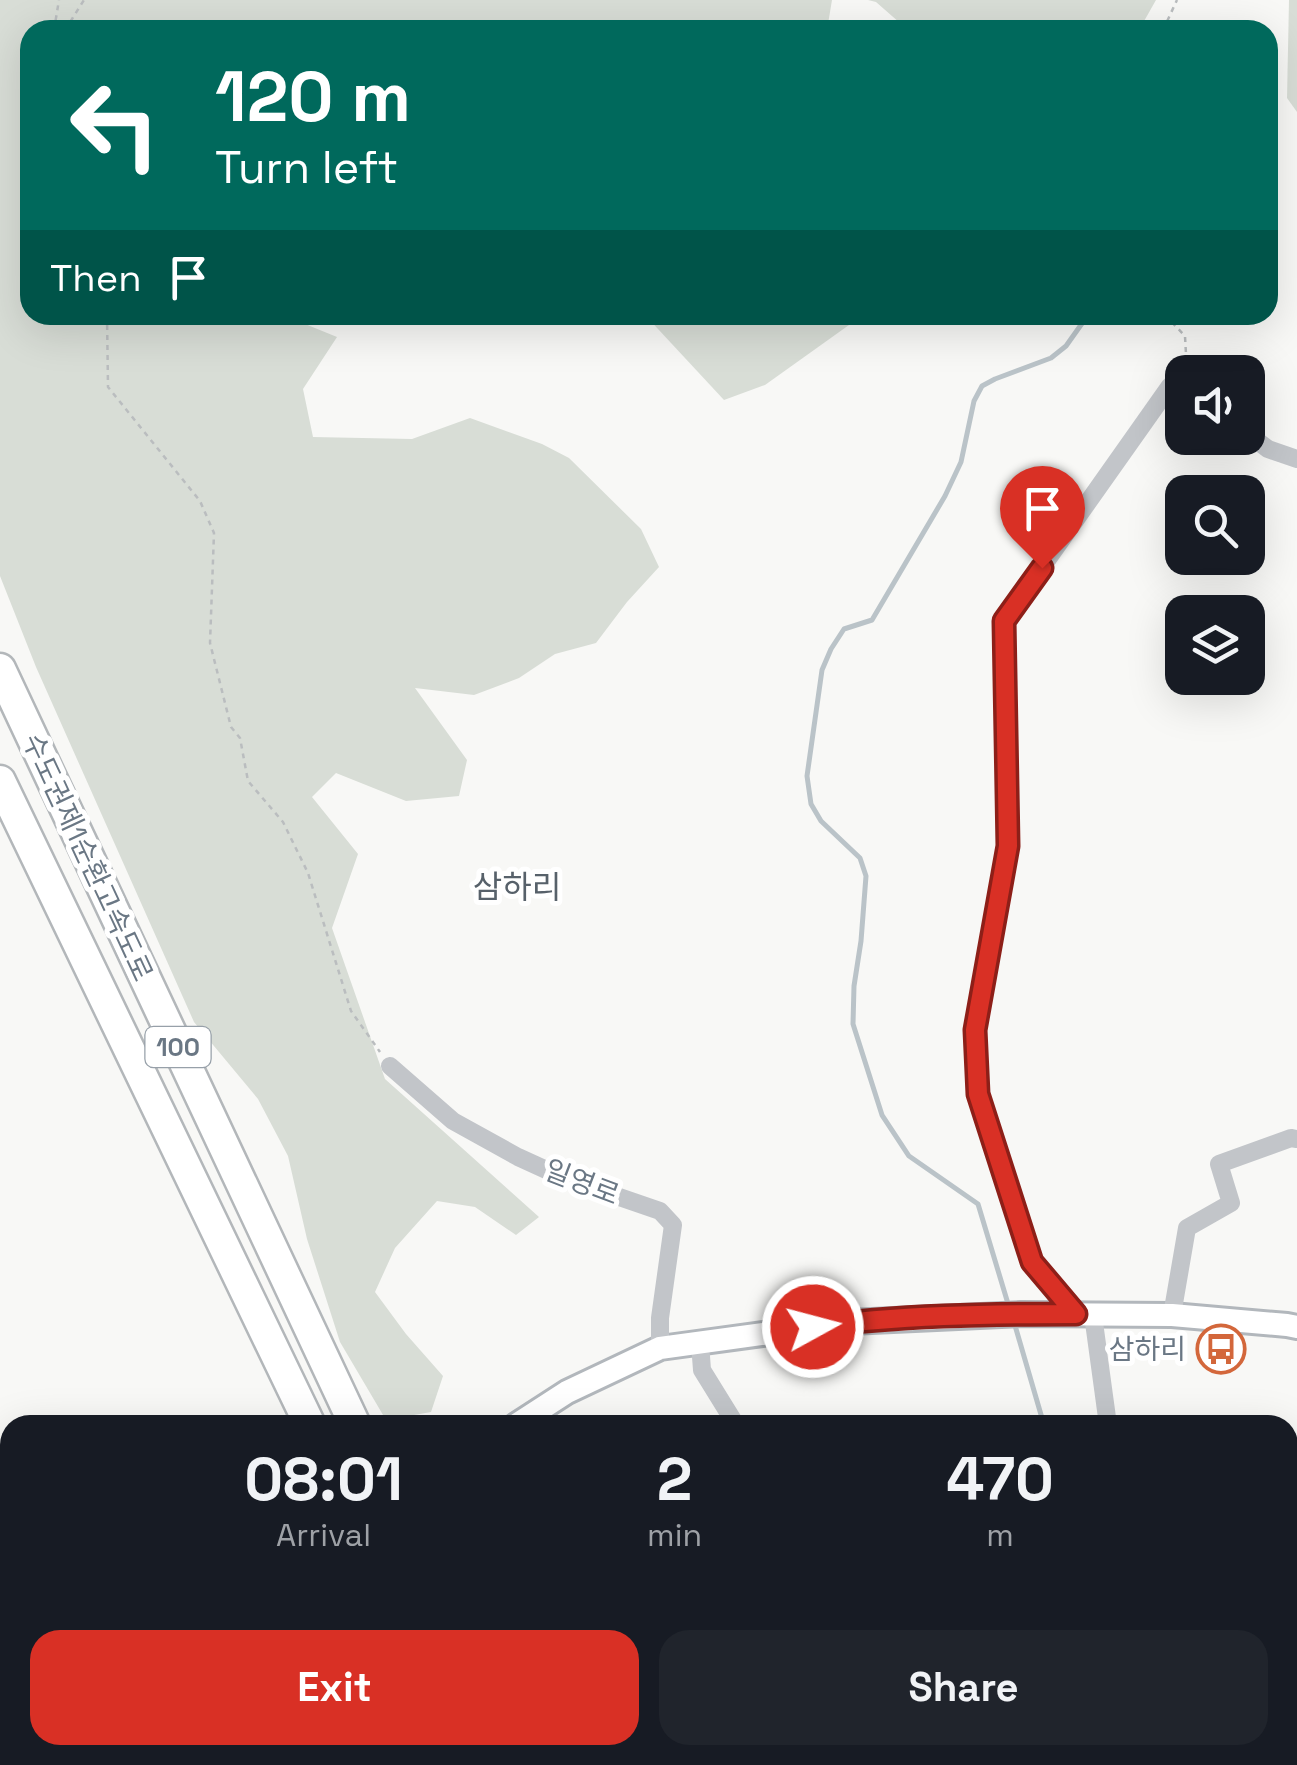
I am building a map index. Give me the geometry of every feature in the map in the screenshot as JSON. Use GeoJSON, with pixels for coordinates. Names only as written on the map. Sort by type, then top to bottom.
{"type":"FeatureCollection","features":[{"type":"Feature","properties":{"kind":"highway","name":"수도권제1순환고속도로"},"geometry":{"type":"LineString","coordinates":[[0,669],[351,1415]]}},
{"type":"Feature","properties":{"kind":"highway","name":"수도권제1순환고속도로"},"geometry":{"type":"LineString","coordinates":[[0,781],[305,1415]]}},
{"type":"Feature","properties":{"kind":"main road"},"geometry":{"type":"LineString","coordinates":[[531,1415],[566,1392],[660,1348],[850,1322],[1084,1314],[1172,1315],[1297,1327]]}},
{"type":"Feature","properties":{"kind":"street"},"geometry":{"type":"LineString","coordinates":[[1106,1415],[1084,1314],[1032,1262],[978,1094],[975,1030],[1008,846],[1004,621],[1165,405]]}},
{"type":"Feature","properties":{"kind":"street"},"geometry":{"type":"LineString","coordinates":[[1265,447],[1297,459]]}},
{"type":"Feature","properties":{"kind":"street","name":"일영로"},"geometry":{"type":"LineString","coordinates":[[390,1066],[453,1121],[518,1157],[564,1178],[660,1211],[673,1225],[660,1318],[660,1348]]}},
{"type":"Feature","properties":{"kind":"street"},"geometry":{"type":"LineString","coordinates":[[1172,1315],[1187,1228],[1231,1203],[1219,1164],[1297,1139]]}},
{"type":"Feature","properties":{"kind":"street"},"geometry":{"type":"LineString","coordinates":[[700,1342],[702,1370],[730,1415]]}},
{"type":"Feature","properties":{"kind":"path"},"geometry":{"type":"LineString","coordinates":[[107,325],[108,387],[200,501],[214,533],[210,643],[231,727],[240,738],[248,782],[283,822],[308,873],[350,1011],[390,1066]]}},
{"type":"Feature","properties":{"kind":"path"},"geometry":{"type":"LineString","coordinates":[[1175,325],[1185,336],[1186,355]]}},
{"type":"Feature","properties":{"kind":"shaded area"},"geometry":{"type":"Polygon","coordinates":[[[0,0],[832,0],[829,20],[20,20],[20,325],[308,325],[337,337],[303,389],[313,437],[412,439],[470,418],[542,444],[569,458],[641,529],[659,567],[596,643],[555,654],[519,678],[474,695],[415,688],[467,760],[459,796],[406,801],[336,773],[312,797],[358,854],[332,928],[385,1079],[539,1217],[516,1235],[475,1207],[437,1201],[395,1248],[375,1292],[443,1376],[431,1412],[383,1415],[340,1342],[307,1239],[288,1156],[258,1099],[194,1022],[36,667],[0,576],[0,0]]]}},
{"type":"Feature","properties":{"kind":"shaded area"},"geometry":{"type":"Polygon","coordinates":[[[868,0],[1156,0],[1145,20],[897,20],[868,0]]]}},
{"type":"Feature","properties":{"kind":"shaded area"},"geometry":{"type":"Polygon","coordinates":[[[1289,0],[1297,0],[1297,112],[1287,98],[1289,0]]]}},
{"type":"Feature","properties":{"kind":"shaded area"},"geometry":{"type":"Polygon","coordinates":[[[654,325],[849,325],[765,385],[724,400],[654,325]]]}},
{"type":"Feature","properties":{"kind":"waterway"},"geometry":{"type":"LineString","coordinates":[[1009,1307],[978,1204],[909,1156],[882,1115],[853,1024],[866,876],[860,858],[821,821],[811,804],[807,776],[822,670],[831,649],[844,629],[872,620],[945,496],[961,462],[974,401],[982,386],[1051,358],[1066,346],[1081,325]]}},
{"type":"Feature","properties":{"kind":"waterway"},"geometry":{"type":"LineString","coordinates":[[1014,1322],[1041,1415]]}},
{"type":"Feature","properties":{"kind":"place","name":"삼하리"},"geometry":{"type":"Point","coordinates":[1221,1349]}},
{"type":"Feature","properties":{"kind":"district","name":"삼하리"},"geometry":{"type":"Point","coordinates":[517,887]}},
{"type":"Feature","properties":{"kind":"route"},"geometry":{"type":"LineString","coordinates":[[813,1327],[850,1322],[1076,1314],[1032,1262],[978,1094],[975,1030],[1008,846],[1004,621],[1042,568]]}}]}
